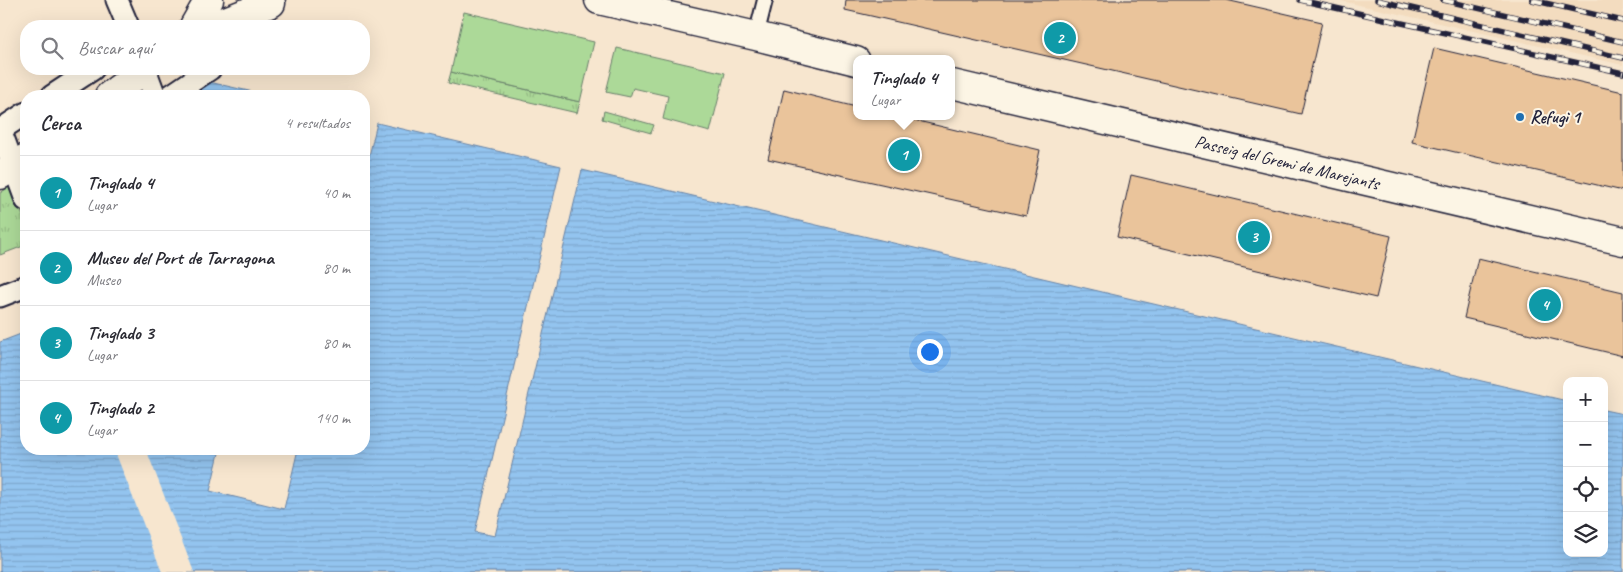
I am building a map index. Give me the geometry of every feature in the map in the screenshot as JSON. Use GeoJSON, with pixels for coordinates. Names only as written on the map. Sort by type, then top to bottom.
{"type":"FeatureCollection","features":[{"type":"Feature","properties":{"kind":"street"},"geometry":{"type":"LineString","coordinates":[[117,0],[125,20]]}},
{"type":"Feature","properties":{"kind":"street"},"geometry":{"type":"LineString","coordinates":[[197,20],[209,0]]}},
{"type":"Feature","properties":{"kind":"street"},"geometry":{"type":"LineString","coordinates":[[599,0],[853,60]]}},
{"type":"Feature","properties":{"kind":"street"},"geometry":{"type":"LineString","coordinates":[[226,20],[267,1]]}},
{"type":"Feature","properties":{"kind":"street"},"geometry":{"type":"LineString","coordinates":[[61,90],[84,75]]}},
{"type":"Feature","properties":{"kind":"street"},"geometry":{"type":"LineString","coordinates":[[117,90],[137,75]]}},
{"type":"Feature","properties":{"kind":"street"},"geometry":{"type":"LineString","coordinates":[[147,75],[153,90]]}},
{"type":"Feature","properties":{"kind":"street"},"geometry":{"type":"LineString","coordinates":[[179,90],[201,75]]}},
{"type":"Feature","properties":{"kind":"street","name":"Passeig del Gremi de Marejants"},"geometry":{"type":"LineString","coordinates":[[955,85],[1623,242]]}},
{"type":"Feature","properties":{"kind":"street"},"geometry":{"type":"LineString","coordinates":[[20,117],[0,130],[20,185]]}},
{"type":"Feature","properties":{"kind":"street"},"geometry":{"type":"LineString","coordinates":[[0,296],[20,288]]}},
{"type":"Feature","properties":{"kind":"lane"},"geometry":{"type":"LineString","coordinates":[[756,36],[765,0]]}},
{"type":"Feature","properties":{"kind":"shaded area"},"geometry":{"type":"Polygon","coordinates":[[[1337,0],[1623,0],[1623,65],[1337,0]]]}},
{"type":"Feature","properties":{"kind":"green space"},"geometry":{"type":"Polygon","coordinates":[[[464,12],[594,42],[580,102],[451,72],[464,12]]]}},
{"type":"Feature","properties":{"kind":"green space"},"geometry":{"type":"Polygon","coordinates":[[[617,48],[725,73],[710,132],[663,119],[668,96],[633,88],[630,97],[606,92],[617,48]]]}},
{"type":"Feature","properties":{"kind":"green space"},"geometry":{"type":"Polygon","coordinates":[[[451,72],[580,102],[577,113],[448,83],[451,72]]]}},
{"type":"Feature","properties":{"kind":"green space"},"geometry":{"type":"Polygon","coordinates":[[[604,111],[654,125],[651,133],[602,119],[604,111]]]}},
{"type":"Feature","properties":{"kind":"green space"},"geometry":{"type":"Polygon","coordinates":[[[11,186],[20,209],[20,247],[0,255],[0,193],[11,186]]]}},
{"type":"Feature","properties":{"kind":"water"},"geometry":{"type":"Polygon","coordinates":[[[209,82],[244,90],[199,90],[209,82]]]}},
{"type":"Feature","properties":{"kind":"water"},"geometry":{"type":"Polygon","coordinates":[[[377,123],[561,166],[475,532],[495,536],[582,170],[1563,400],[1563,557],[1608,557],[1608,411],[1623,414],[1623,572],[0,572],[0,342],[20,334],[20,455],[219,455],[210,491],[284,509],[297,455],[370,455],[370,152],[377,123]]]}},
{"type":"Feature","properties":{"kind":"pier"},"geometry":{"type":"Polygon","coordinates":[[[116,455],[148,455],[194,572],[162,572],[116,455]]]}},
{"type":"Feature","properties":{"kind":"building"},"geometry":{"type":"Polygon","coordinates":[[[846,0],[1226,0],[1322,22],[1301,114],[845,10],[846,0]]]}},
{"type":"Feature","properties":{"kind":"building","name":"Refugi 1"},"geometry":{"type":"Polygon","coordinates":[[[1434,48],[1623,92],[1623,191],[1412,142],[1434,48]]]}},
{"type":"Feature","properties":{"kind":"building"},"geometry":{"type":"Polygon","coordinates":[[[784,89],[853,106],[853,120],[914,120],[1040,150],[1026,216],[768,159],[784,89]]]}},
{"type":"Feature","properties":{"kind":"building"},"geometry":{"type":"Polygon","coordinates":[[[1131,175],[1391,236],[1376,298],[1117,237],[1131,175]]]}},
{"type":"Feature","properties":{"kind":"building"},"geometry":{"type":"Polygon","coordinates":[[[1478,258],[1623,292],[1623,356],[1464,318],[1478,258]]]}},
{"type":"Feature","properties":{"kind":"railway"},"geometry":{"type":"LineString","coordinates":[[1300,0],[1623,73]]}},
{"type":"Feature","properties":{"kind":"railway"},"geometry":{"type":"LineString","coordinates":[[1377,0],[1623,58]]}},
{"type":"Feature","properties":{"kind":"railway"},"geometry":{"type":"LineString","coordinates":[[1443,0],[1623,42]]}},
{"type":"Feature","properties":{"kind":"railway"},"geometry":{"type":"LineString","coordinates":[[1532,0],[1623,21]]}},
{"type":"Feature","properties":{"kind":"place","name":"Museu del Port de Tarragona"},"geometry":{"type":"Point","coordinates":[1060,38]}},
{"type":"Feature","properties":{"kind":"place","name":"Refugi 1"},"geometry":{"type":"Point","coordinates":[1520,117]}},
{"type":"Feature","properties":{"kind":"place","name":"Tinglado 4"},"geometry":{"type":"Point","coordinates":[904,155]}},
{"type":"Feature","properties":{"kind":"place","name":"Tinglado 3"},"geometry":{"type":"Point","coordinates":[1254,237]}},
{"type":"Feature","properties":{"kind":"place","name":"Tinglado 2"},"geometry":{"type":"Point","coordinates":[1545,305]}}]}
